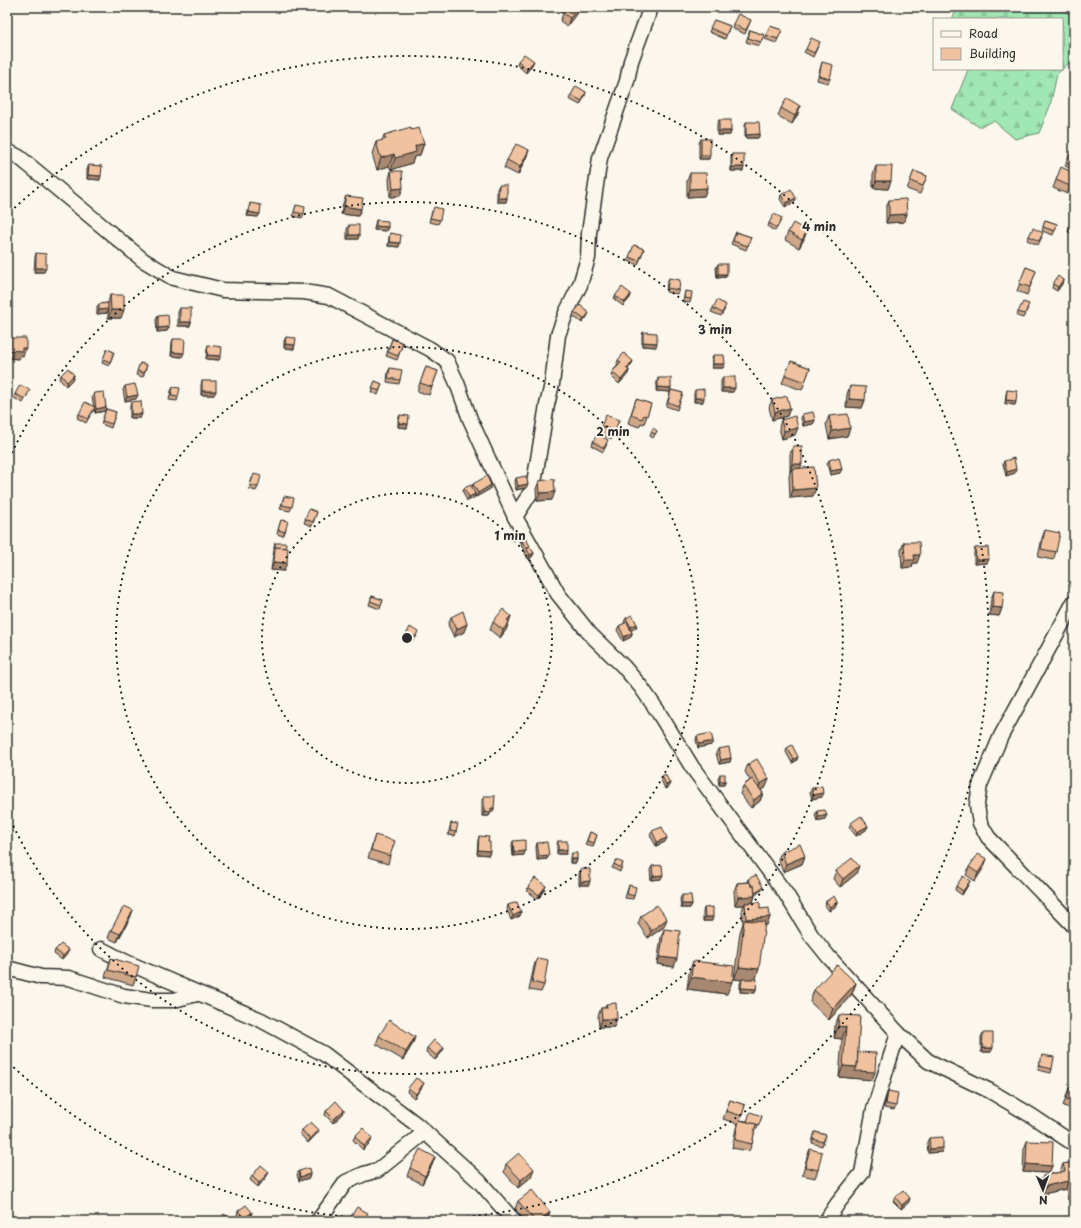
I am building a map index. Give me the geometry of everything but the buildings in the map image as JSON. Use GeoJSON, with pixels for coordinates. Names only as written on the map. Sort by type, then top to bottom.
{"type":"FeatureCollection","features":[{"type":"Feature","properties":{"kind":"street"},"geometry":{"type":"LineString","coordinates":[[515,517],[533,489],[546,406],[552,384],[558,335],[566,313],[580,285],[588,258],[589,233],[600,158],[627,81],[631,61],[648,16],[649,7]]}},
{"type":"Feature","properties":{"kind":"street"},"geometry":{"type":"LineString","coordinates":[[7,151],[19,157],[143,260],[173,278],[223,290],[304,292],[329,296],[375,318],[439,354],[447,361],[470,419],[515,517],[555,588],[568,608],[590,634],[632,675],[657,710],[692,767],[786,894],[811,935],[898,1033],[928,1061],[990,1091],[1032,1116],[1074,1144]]}},
{"type":"Feature","properties":{"kind":"street"},"geometry":{"type":"LineString","coordinates":[[1074,602],[996,747],[980,786],[977,804],[980,823],[988,837],[1074,926]]}},
{"type":"Feature","properties":{"kind":"street"},"geometry":{"type":"LineString","coordinates":[[101,949],[197,994],[260,1020],[324,1054],[378,1094],[425,1132],[478,1181],[514,1221]]}},
{"type":"Feature","properties":{"kind":"street"},"geometry":{"type":"LineString","coordinates":[[7,968],[41,977],[69,978],[124,996],[145,999],[174,1000],[197,994]]}},
{"type":"Feature","properties":{"kind":"street"},"geometry":{"type":"LineString","coordinates":[[826,1221],[862,1173],[874,1109],[898,1033]]}},
{"type":"Feature","properties":{"kind":"street"},"geometry":{"type":"LineString","coordinates":[[318,1221],[346,1182],[378,1170],[425,1132]]}},
{"type":"Feature","properties":{"kind":"green space"},"geometry":{"type":"Polygon","coordinates":[[[963,7],[1054,7],[1074,16],[1074,61],[1063,68],[1063,18],[952,18],[955,13],[963,7]]]}},
{"type":"Feature","properties":{"kind":"green space"},"geometry":{"type":"Polygon","coordinates":[[[968,70],[1061,70],[1057,74],[1050,106],[1039,133],[1015,139],[994,121],[979,127],[952,109],[968,70]]]}}]}
